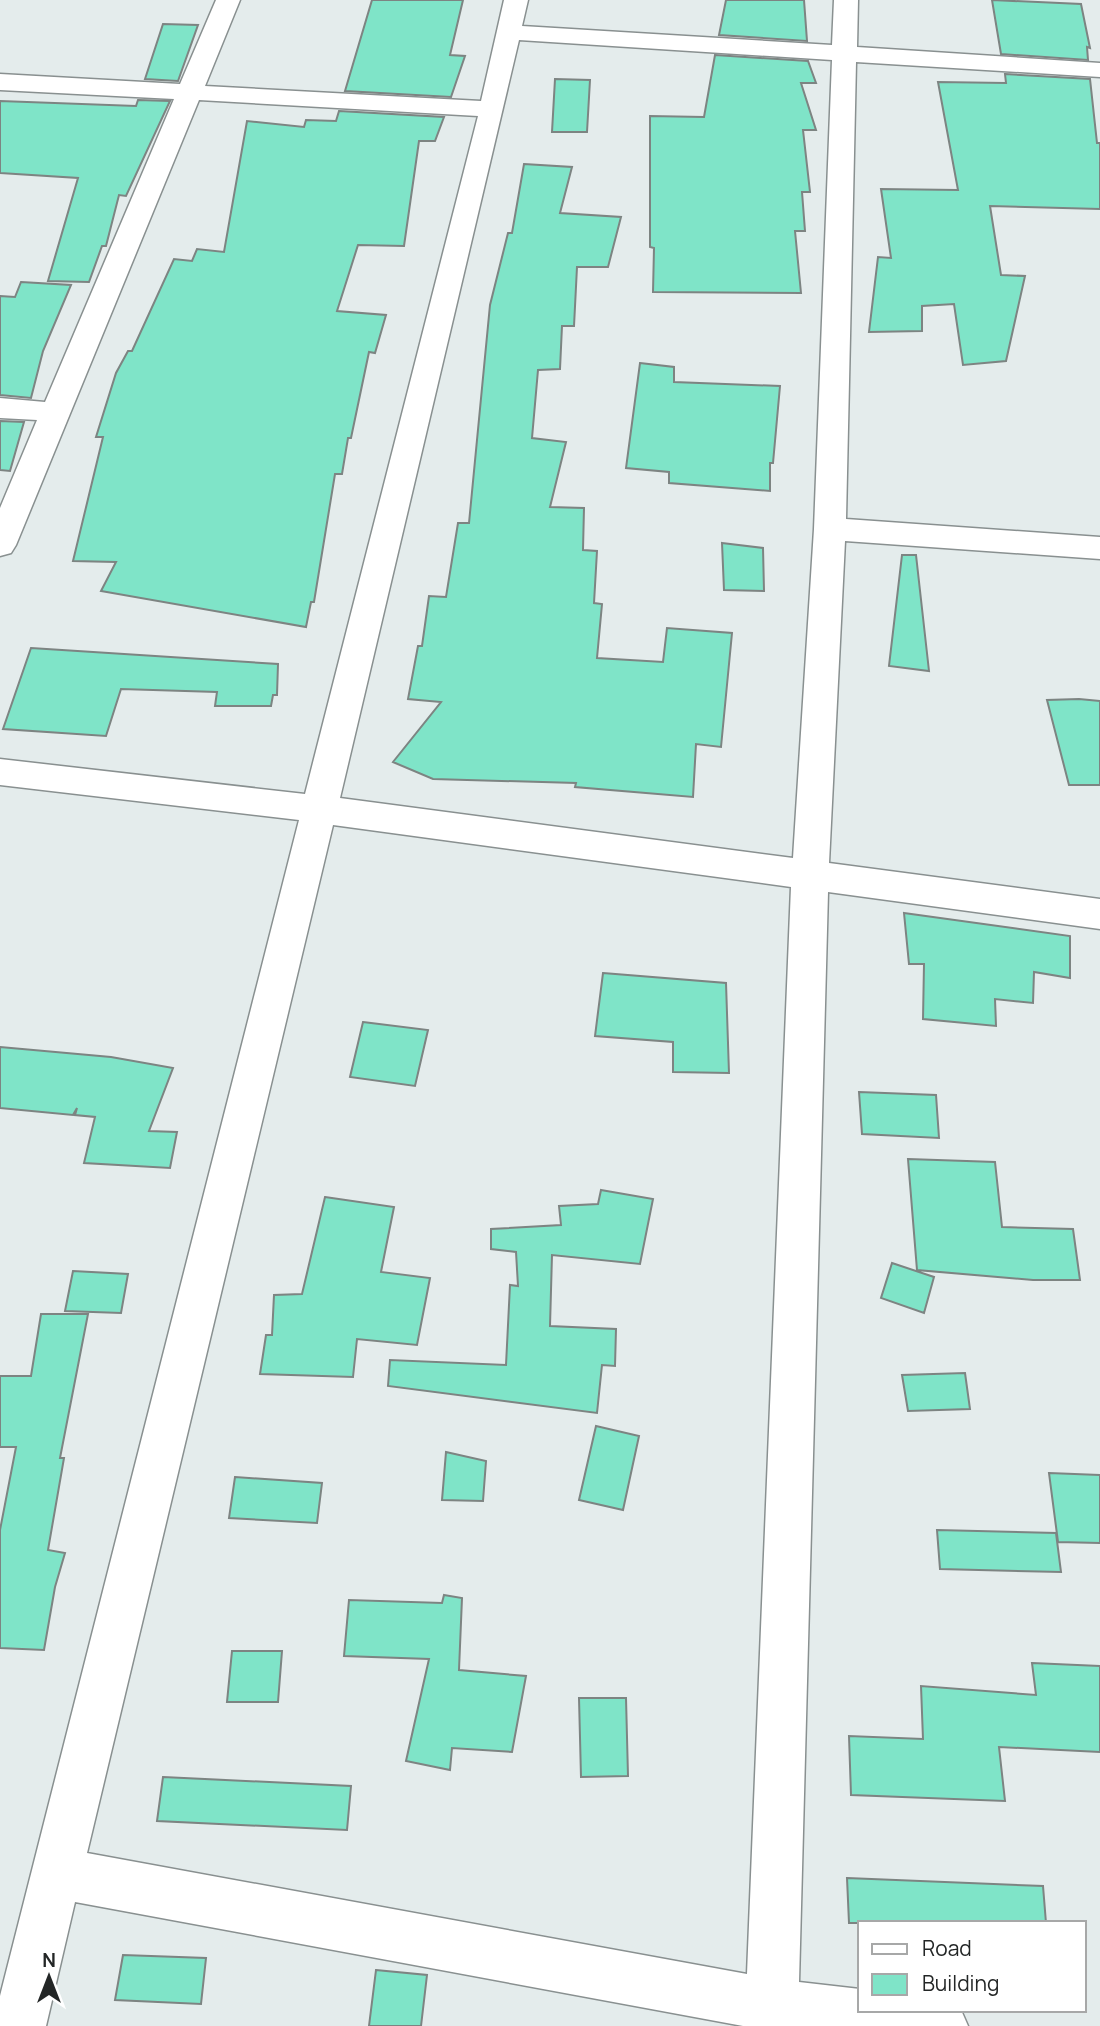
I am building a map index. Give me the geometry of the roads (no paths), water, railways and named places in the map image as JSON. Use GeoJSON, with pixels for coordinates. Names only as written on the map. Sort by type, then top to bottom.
{"type":"FeatureCollection","features":[{"type":"Feature","properties":{"kind":"street"},"geometry":{"type":"LineString","coordinates":[[0,545],[228,0]]}},
{"type":"Feature","properties":{"kind":"street"},"geometry":{"type":"LineString","coordinates":[[771,2015],[810,873],[830,529],[846,0]]}},
{"type":"Feature","properties":{"kind":"street"},"geometry":{"type":"LineString","coordinates":[[19,2026],[492,109],[512,16],[844,55],[1100,70]]}},
{"type":"Feature","properties":{"kind":"street"},"geometry":{"type":"LineString","coordinates":[[0,82],[492,109]]}},
{"type":"Feature","properties":{"kind":"street"},"geometry":{"type":"LineString","coordinates":[[0,408],[55,412]]}},
{"type":"Feature","properties":{"kind":"street"},"geometry":{"type":"LineString","coordinates":[[830,529],[1100,548]]}},
{"type":"Feature","properties":{"kind":"street"},"geometry":{"type":"LineString","coordinates":[[0,772],[320,808],[1100,914]]}},
{"type":"Feature","properties":{"kind":"street"},"geometry":{"type":"LineString","coordinates":[[57,1873],[771,2015],[941,2026]]}}]}
